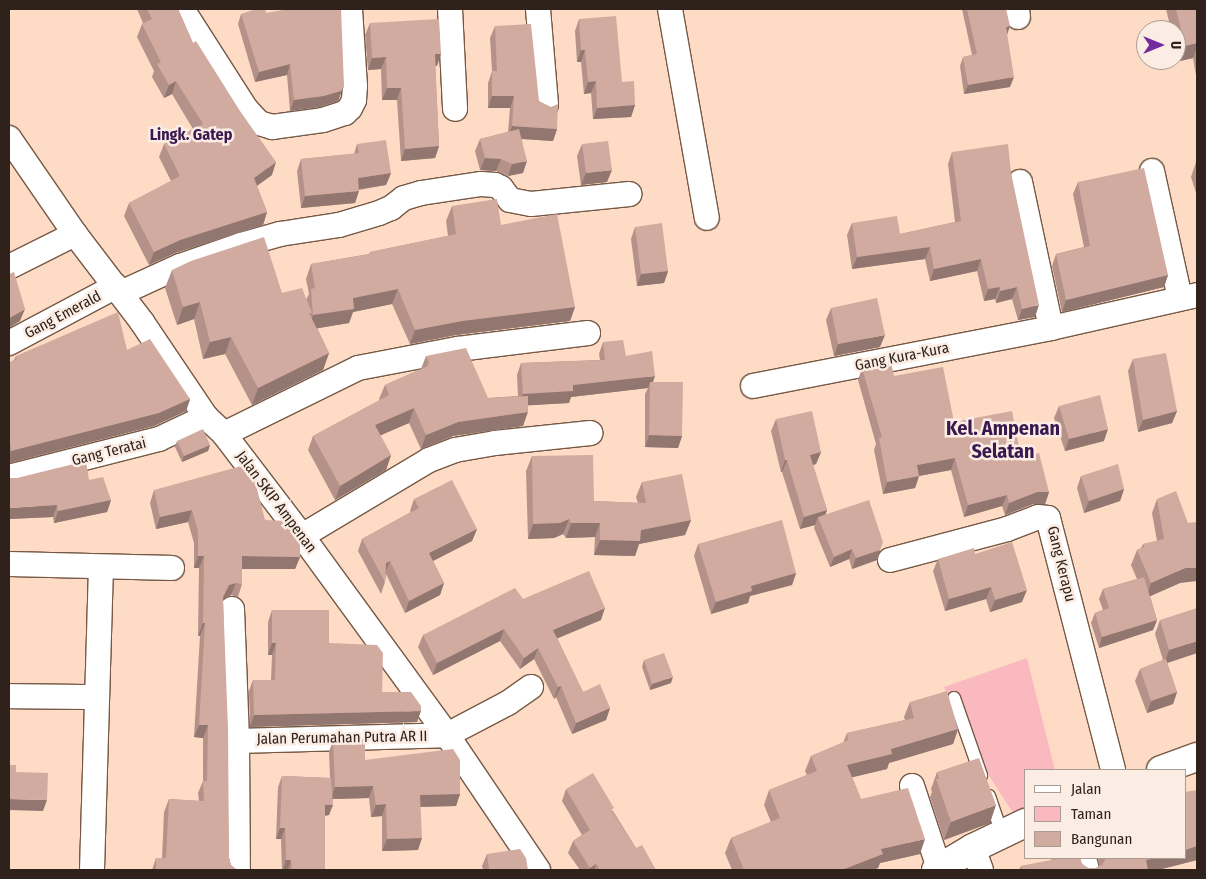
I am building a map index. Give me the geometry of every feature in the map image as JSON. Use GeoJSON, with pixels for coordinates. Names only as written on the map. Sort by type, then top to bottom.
{"type":"FeatureCollection","features":[{"type":"Feature","properties":{"kind":"highway"},"geometry":{"type":"LineString","coordinates":[[1163,769],[1197,757]]}},
{"type":"Feature","properties":{"kind":"highway"},"geometry":{"type":"LineString","coordinates":[[938,869],[977,859],[1013,828]]}},
{"type":"Feature","properties":{"kind":"street"},"geometry":{"type":"LineString","coordinates":[[182,9],[246,108],[259,123],[272,127],[324,120],[345,113],[350,108],[354,100],[355,86],[350,9]]}},
{"type":"Feature","properties":{"kind":"street"},"geometry":{"type":"LineString","coordinates":[[450,9],[455,109]]}},
{"type":"Feature","properties":{"kind":"street"},"geometry":{"type":"LineString","coordinates":[[538,9],[546,105]]}},
{"type":"Feature","properties":{"kind":"street"},"geometry":{"type":"LineString","coordinates":[[670,9],[706,218]]}},
{"type":"Feature","properties":{"kind":"street","name":"Jalan SKIP Ampenan"},"geometry":{"type":"LineString","coordinates":[[9,138],[206,417],[224,434],[302,536],[447,736],[538,870]]}},
{"type":"Feature","properties":{"kind":"street"},"geometry":{"type":"LineString","coordinates":[[1152,171],[1189,297]]}},
{"type":"Feature","properties":{"kind":"street"},"geometry":{"type":"LineString","coordinates":[[1020,182],[1051,328]]}},
{"type":"Feature","properties":{"kind":"street","name":"Gang Emerald"},"geometry":{"type":"LineString","coordinates":[[9,343],[118,290],[180,266],[280,234],[339,224],[379,213],[391,208],[404,198],[422,193],[480,184],[495,184],[501,188],[510,200],[530,204],[629,194]]}},
{"type":"Feature","properties":{"kind":"street"},"geometry":{"type":"LineString","coordinates":[[9,268],[75,234]]}},
{"type":"Feature","properties":{"kind":"street","name":"Gang Kura-Kura"},"geometry":{"type":"LineString","coordinates":[[753,386],[1051,328],[1189,297]]}},
{"type":"Feature","properties":{"kind":"street"},"geometry":{"type":"LineString","coordinates":[[224,434],[358,368],[458,349],[588,334]]}},
{"type":"Feature","properties":{"kind":"street","name":"Gang Teratai"},"geometry":{"type":"LineString","coordinates":[[9,477],[159,439],[206,417]]}},
{"type":"Feature","properties":{"kind":"street"},"geometry":{"type":"LineString","coordinates":[[302,536],[428,460],[455,450],[495,443],[590,433]]}},
{"type":"Feature","properties":{"kind":"street","name":"Gang Kerapu"},"geometry":{"type":"LineString","coordinates":[[890,560],[1006,529],[1038,517],[1048,518],[1113,769]]}},
{"type":"Feature","properties":{"kind":"street"},"geometry":{"type":"LineString","coordinates":[[9,564],[172,568]]}},
{"type":"Feature","properties":{"kind":"street"},"geometry":{"type":"LineString","coordinates":[[92,870],[95,697],[101,567]]}},
{"type":"Feature","properties":{"kind":"street","name":"Jalan Perumahan Putra AR II"},"geometry":{"type":"LineString","coordinates":[[232,609],[237,741],[238,870]]}},
{"type":"Feature","properties":{"kind":"street"},"geometry":{"type":"LineString","coordinates":[[447,736],[508,703],[530,687]]}},
{"type":"Feature","properties":{"kind":"street"},"geometry":{"type":"LineString","coordinates":[[9,696],[95,697]]}},
{"type":"Feature","properties":{"kind":"street","name":"Jalan Perumahan Putra AR II"},"geometry":{"type":"LineString","coordinates":[[237,741],[447,736]]}},
{"type":"Feature","properties":{"kind":"street"},"geometry":{"type":"LineString","coordinates":[[912,786],[938,869]]}},
{"type":"Feature","properties":{"kind":"lane"},"geometry":{"type":"LineString","coordinates":[[954,698],[1013,828]]}},
{"type":"Feature","properties":{"kind":"green space"},"geometry":{"type":"Polygon","coordinates":[[[1027,658],[1055,769],[1024,769],[1024,816],[1017,819],[977,757],[944,687],[1027,658]]]}},
{"type":"Feature","properties":{"kind":"building"},"geometry":{"type":"Polygon","coordinates":[[[147,9],[178,9],[193,43],[196,41],[240,111],[276,162],[254,178],[267,212],[180,240],[154,252],[129,203],[180,176],[164,144],[203,124],[176,81],[169,85],[157,64],[161,62],[142,24],[152,19],[147,9]]]}},
{"type":"Feature","properties":{"kind":"building"},"geometry":{"type":"Polygon","coordinates":[[[256,9],[265,9],[266,13],[289,9],[341,9],[344,86],[341,91],[324,96],[294,100],[290,64],[259,72],[241,14],[256,9]]]}},
{"type":"Feature","properties":{"kind":"building"},"geometry":{"type":"Polygon","coordinates":[[[967,9],[1006,9],[1010,26],[1006,27],[1014,77],[968,85],[963,57],[977,54],[967,9]]]}},
{"type":"Feature","properties":{"kind":"building"},"geometry":{"type":"Polygon","coordinates":[[[1176,9],[1197,9],[1197,43],[1186,46],[1186,20],[1179,20],[1176,9]]]}},
{"type":"Feature","properties":{"kind":"building"},"geometry":{"type":"Polygon","coordinates":[[[616,16],[622,82],[634,81],[635,105],[597,108],[596,81],[588,82],[585,50],[581,50],[579,19],[616,16]]]}},
{"type":"Feature","properties":{"kind":"building"},"geometry":{"type":"Polygon","coordinates":[[[439,19],[441,54],[435,54],[439,146],[405,149],[401,88],[387,88],[386,57],[372,58],[370,23],[439,19]]]}},
{"type":"Feature","properties":{"kind":"building"},"geometry":{"type":"Polygon","coordinates":[[[531,24],[539,101],[551,107],[558,104],[557,129],[512,126],[514,96],[492,96],[492,71],[497,71],[495,26],[531,24]]]}},
{"type":"Feature","properties":{"kind":"building"},"geometry":{"type":"Polygon","coordinates":[[[519,129],[527,161],[512,164],[501,159],[485,158],[480,139],[519,129]]]}},
{"type":"Feature","properties":{"kind":"building"},"geometry":{"type":"Polygon","coordinates":[[[386,140],[391,173],[358,178],[359,191],[305,196],[301,159],[359,153],[357,144],[386,140]]]}},
{"type":"Feature","properties":{"kind":"building"},"geometry":{"type":"Polygon","coordinates":[[[608,141],[612,170],[586,173],[582,144],[608,141]]]}},
{"type":"Feature","properties":{"kind":"building"},"geometry":{"type":"Polygon","coordinates":[[[1008,144],[1011,173],[1039,305],[1022,309],[1017,287],[1000,291],[1000,287],[988,289],[981,259],[934,269],[930,247],[857,257],[852,223],[897,216],[900,234],[961,221],[952,152],[1008,144]]]}},
{"type":"Feature","properties":{"kind":"building"},"geometry":{"type":"Polygon","coordinates":[[[1144,168],[1168,275],[1066,300],[1056,254],[1090,246],[1078,182],[1144,168]]]}},
{"type":"Feature","properties":{"kind":"building"},"geometry":{"type":"Polygon","coordinates":[[[497,199],[501,225],[557,214],[575,307],[462,321],[415,330],[398,289],[353,298],[354,309],[313,315],[311,289],[315,288],[311,264],[370,254],[370,252],[456,234],[452,206],[497,199]]]}},
{"type":"Feature","properties":{"kind":"building"},"geometry":{"type":"Polygon","coordinates":[[[662,223],[668,271],[641,274],[635,227],[662,223]]]}},
{"type":"Feature","properties":{"kind":"building"},"geometry":{"type":"Polygon","coordinates":[[[264,237],[282,293],[302,288],[312,313],[309,313],[329,353],[258,388],[231,337],[210,342],[200,302],[183,307],[172,270],[191,261],[264,237]]]}},
{"type":"Feature","properties":{"kind":"building"},"geometry":{"type":"Polygon","coordinates":[[[14,272],[25,309],[9,318],[9,274],[14,272]]]}},
{"type":"Feature","properties":{"kind":"building"},"geometry":{"type":"Polygon","coordinates":[[[877,298],[885,335],[838,344],[831,308],[877,298]]]}},
{"type":"Feature","properties":{"kind":"building"},"geometry":{"type":"Polygon","coordinates":[[[118,312],[127,350],[150,339],[190,399],[159,413],[11,451],[9,431],[9,363],[17,359],[16,356],[118,312]]]}},
{"type":"Feature","properties":{"kind":"building"},"geometry":{"type":"Polygon","coordinates":[[[623,340],[626,356],[652,351],[655,376],[573,385],[573,391],[523,394],[521,363],[605,360],[603,342],[623,340]]]}},
{"type":"Feature","properties":{"kind":"building"},"geometry":{"type":"Polygon","coordinates":[[[466,348],[488,398],[528,396],[528,412],[458,422],[426,435],[414,408],[375,425],[391,455],[340,486],[313,436],[389,395],[385,385],[426,367],[429,363],[426,356],[466,348]]]}},
{"type":"Feature","properties":{"kind":"building"},"geometry":{"type":"Polygon","coordinates":[[[1166,353],[1177,411],[1143,420],[1133,359],[1166,353]]]}},
{"type":"Feature","properties":{"kind":"building"},"geometry":{"type":"Polygon","coordinates":[[[891,362],[894,376],[943,367],[954,422],[1012,411],[1021,458],[1039,453],[1049,492],[1037,492],[1009,503],[1007,495],[968,505],[955,458],[917,465],[919,476],[887,482],[879,438],[882,437],[862,368],[891,362]]]}},
{"type":"Feature","properties":{"kind":"building"},"geometry":{"type":"Polygon","coordinates":[[[650,382],[683,382],[682,436],[649,435],[650,382]]]}},
{"type":"Feature","properties":{"kind":"building"},"geometry":{"type":"Polygon","coordinates":[[[1100,395],[1108,429],[1069,439],[1059,406],[1100,395]]]}},
{"type":"Feature","properties":{"kind":"building"},"geometry":{"type":"Polygon","coordinates":[[[812,411],[821,452],[810,455],[827,510],[804,517],[787,460],[785,460],[776,419],[812,411]]]}},
{"type":"Feature","properties":{"kind":"building"},"geometry":{"type":"Polygon","coordinates":[[[203,429],[210,445],[184,456],[177,441],[203,429]]]}},
{"type":"Feature","properties":{"kind":"building"},"geometry":{"type":"Polygon","coordinates":[[[593,455],[594,501],[646,503],[642,482],[682,474],[691,520],[641,530],[640,541],[600,540],[600,523],[571,523],[569,519],[560,523],[533,524],[532,456],[593,455]]]}},
{"type":"Feature","properties":{"kind":"building"},"geometry":{"type":"Polygon","coordinates":[[[86,461],[89,480],[103,477],[111,500],[58,511],[57,505],[9,508],[9,478],[17,478],[86,461]]]}},
{"type":"Feature","properties":{"kind":"building"},"geometry":{"type":"Polygon","coordinates":[[[1118,464],[1124,489],[1089,501],[1081,476],[1118,464]]]}},
{"type":"Feature","properties":{"kind":"building"},"geometry":{"type":"Polygon","coordinates":[[[245,465],[254,477],[265,520],[287,521],[300,537],[300,557],[242,556],[242,584],[229,585],[223,597],[228,729],[229,858],[231,865],[237,870],[156,870],[156,858],[166,858],[169,799],[204,801],[203,781],[207,781],[208,725],[199,725],[205,623],[203,623],[204,556],[198,556],[198,531],[192,510],[160,517],[154,490],[245,465]]]}},
{"type":"Feature","properties":{"kind":"building"},"geometry":{"type":"Polygon","coordinates":[[[452,480],[477,529],[429,553],[444,583],[409,601],[390,561],[386,563],[385,582],[362,539],[419,508],[414,499],[452,480]]]}},
{"type":"Feature","properties":{"kind":"building"},"geometry":{"type":"Polygon","coordinates":[[[1176,491],[1188,523],[1197,522],[1197,568],[1185,568],[1151,583],[1137,550],[1144,547],[1143,544],[1164,539],[1157,499],[1176,491]]]}},
{"type":"Feature","properties":{"kind":"building"},"geometry":{"type":"Polygon","coordinates":[[[869,500],[883,542],[880,550],[856,558],[852,549],[834,557],[818,517],[869,500]]]}},
{"type":"Feature","properties":{"kind":"building"},"geometry":{"type":"Polygon","coordinates":[[[782,520],[796,573],[751,586],[752,591],[716,602],[698,544],[782,520]]]}},
{"type":"Feature","properties":{"kind":"building"},"geometry":{"type":"Polygon","coordinates":[[[1012,542],[1027,590],[995,600],[991,587],[949,599],[938,559],[974,548],[975,554],[1012,542]]]}},
{"type":"Feature","properties":{"kind":"building"},"geometry":{"type":"Polygon","coordinates":[[[589,571],[605,608],[553,630],[583,692],[600,684],[610,708],[576,723],[561,686],[558,687],[538,648],[524,658],[504,629],[437,663],[423,635],[515,588],[523,599],[589,571]]]}},
{"type":"Feature","properties":{"kind":"building"},"geometry":{"type":"Polygon","coordinates":[[[1144,577],[1157,620],[1102,637],[1095,613],[1109,608],[1103,589],[1144,577]]]}},
{"type":"Feature","properties":{"kind":"building"},"geometry":{"type":"Polygon","coordinates":[[[1197,608],[1197,641],[1169,650],[1160,620],[1197,608]]]}},
{"type":"Feature","properties":{"kind":"building"},"geometry":{"type":"Polygon","coordinates":[[[272,610],[329,610],[329,643],[377,645],[383,653],[382,692],[411,692],[421,706],[421,711],[254,715],[253,680],[275,680],[276,643],[272,643],[272,610]]]}},
{"type":"Feature","properties":{"kind":"building"},"geometry":{"type":"Polygon","coordinates":[[[664,653],[673,677],[652,684],[644,660],[664,653]]]}},
{"type":"Feature","properties":{"kind":"building"},"geometry":{"type":"Polygon","coordinates":[[[1166,659],[1177,692],[1151,701],[1140,669],[1166,659]]]}},
{"type":"Feature","properties":{"kind":"building"},"geometry":{"type":"Polygon","coordinates":[[[947,691],[958,729],[891,749],[892,754],[847,765],[861,799],[908,788],[925,839],[881,849],[883,854],[842,870],[744,870],[731,838],[780,818],[769,790],[817,771],[811,756],[848,740],[847,733],[914,718],[910,702],[947,691]]]}},
{"type":"Feature","properties":{"kind":"building"},"geometry":{"type":"Polygon","coordinates":[[[365,739],[365,760],[453,749],[460,760],[460,794],[420,795],[422,838],[387,839],[386,804],[376,805],[373,786],[335,787],[333,740],[365,739]]]}},
{"type":"Feature","properties":{"kind":"building"},"geometry":{"type":"Polygon","coordinates":[[[979,758],[996,805],[951,822],[936,779],[939,779],[937,772],[979,758]]]}},
{"type":"Feature","properties":{"kind":"building"},"geometry":{"type":"Polygon","coordinates":[[[9,765],[16,765],[16,772],[48,773],[47,800],[9,799],[9,765]]]}},
{"type":"Feature","properties":{"kind":"building"},"geometry":{"type":"Polygon","coordinates":[[[593,773],[614,808],[611,810],[636,848],[642,845],[656,870],[600,870],[596,864],[590,868],[573,841],[590,830],[566,789],[593,773]]]}},
{"type":"Feature","properties":{"kind":"building"},"geometry":{"type":"Polygon","coordinates":[[[282,776],[331,778],[333,805],[325,805],[325,870],[292,870],[291,860],[286,860],[285,828],[280,828],[282,776]]]}},
{"type":"Feature","properties":{"kind":"building"},"geometry":{"type":"Polygon","coordinates":[[[1197,790],[1197,846],[1186,850],[1186,792],[1197,790]]]}},
{"type":"Feature","properties":{"kind":"building"},"geometry":{"type":"Polygon","coordinates":[[[520,849],[526,858],[528,870],[489,870],[487,854],[520,849]]]}},
{"type":"Feature","properties":{"kind":"building"},"geometry":{"type":"Polygon","coordinates":[[[1056,859],[1080,859],[1082,864],[1088,868],[1096,868],[1102,865],[1105,859],[1150,859],[1146,860],[1148,870],[1022,870],[1021,866],[1056,859]]]}},
{"type":"Feature","properties":{"kind":"district","name":"Lingk. Gatep"},"geometry":{"type":"Point","coordinates":[191,135]}},
{"type":"Feature","properties":{"kind":"district","name":"Kel. Ampenan Selatan"},"geometry":{"type":"Point","coordinates":[1003,440]}}]}
